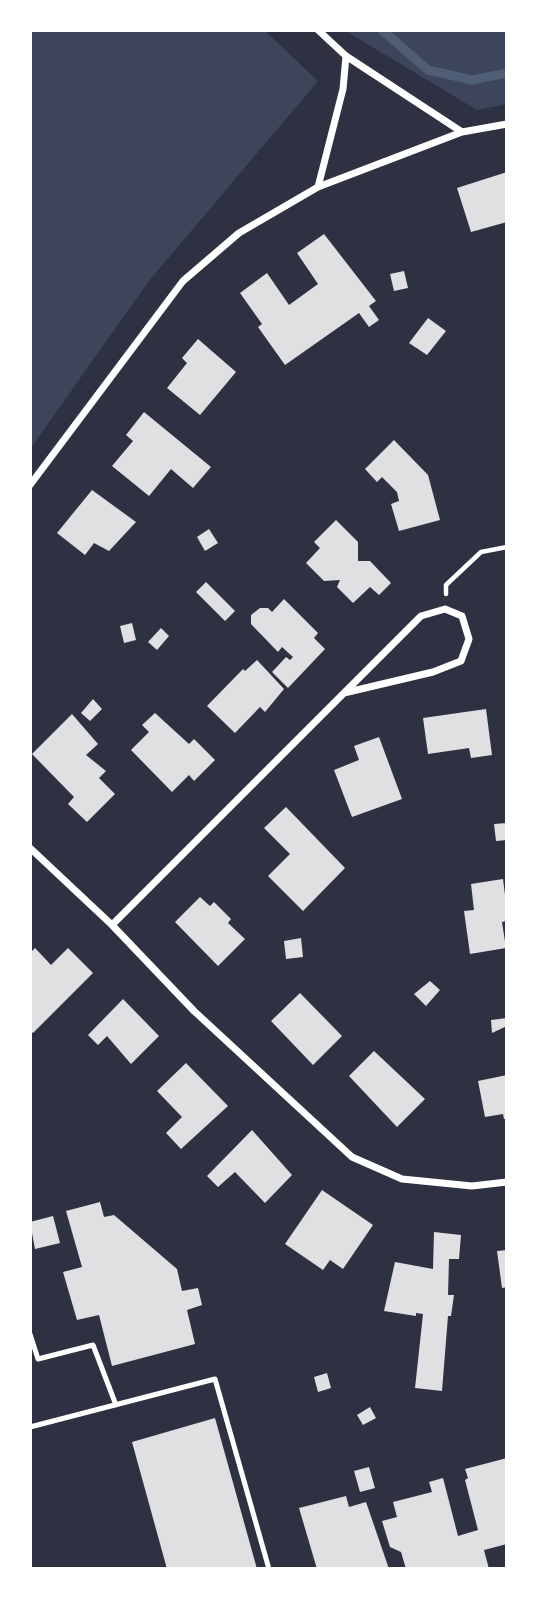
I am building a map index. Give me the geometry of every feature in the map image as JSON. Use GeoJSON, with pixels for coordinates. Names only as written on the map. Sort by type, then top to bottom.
{"type":"FeatureCollection","features":[{"type":"Feature","properties":{"kind":"street"},"geometry":{"type":"LineString","coordinates":[[318,30],[346,56],[462,132]]}},
{"type":"Feature","properties":{"kind":"street"},"geometry":{"type":"LineString","coordinates":[[318,187],[342,89],[346,56]]}},
{"type":"Feature","properties":{"kind":"street"},"geometry":{"type":"LineString","coordinates":[[30,485],[183,281],[239,233],[318,187],[462,132],[507,124]]}},
{"type":"Feature","properties":{"kind":"street"},"geometry":{"type":"LineString","coordinates":[[112,925],[421,616],[445,609],[462,616],[469,639],[461,661],[433,672],[344,694]]}},
{"type":"Feature","properties":{"kind":"street"},"geometry":{"type":"LineString","coordinates":[[30,848],[112,925],[194,1011],[352,1157],[402,1179],[472,1186],[507,1182]]}},
{"type":"Feature","properties":{"kind":"lane"},"geometry":{"type":"LineString","coordinates":[[30,1334],[38,1359],[93,1345],[116,1405]]}},
{"type":"Feature","properties":{"kind":"lane"},"geometry":{"type":"LineString","coordinates":[[30,1427],[215,1379],[270,1569]]}},
{"type":"Feature","properties":{"kind":"path"},"geometry":{"type":"LineString","coordinates":[[445,609],[446,585],[481,552],[507,547]]}},
{"type":"Feature","properties":{"kind":"shaded area"},"geometry":{"type":"Polygon","coordinates":[[[30,30],[264,30],[318,81],[149,281],[30,449],[30,30]]]}},
{"type":"Feature","properties":{"kind":"shaded area"},"geometry":{"type":"Polygon","coordinates":[[[344,30],[507,30],[507,104],[477,110],[344,30]]]}},
{"type":"Feature","properties":{"kind":"building"},"geometry":{"type":"Polygon","coordinates":[[[507,172],[507,222],[471,232],[457,188],[507,172]]]}},
{"type":"Feature","properties":{"kind":"building"},"geometry":{"type":"Polygon","coordinates":[[[324,234],[376,301],[369,306],[379,320],[369,327],[359,313],[285,365],[258,327],[262,324],[240,293],[267,273],[289,305],[318,284],[297,253],[324,234]]]}},
{"type":"Feature","properties":{"kind":"building"},"geometry":{"type":"Polygon","coordinates":[[[404,271],[408,288],[394,291],[390,274],[404,271]]]}},
{"type":"Feature","properties":{"kind":"building"},"geometry":{"type":"Polygon","coordinates":[[[428,318],[446,331],[427,355],[409,343],[428,318]]]}},
{"type":"Feature","properties":{"kind":"building"},"geometry":{"type":"Polygon","coordinates":[[[198,339],[236,372],[200,415],[167,388],[187,363],[182,358],[198,339]]]}},
{"type":"Feature","properties":{"kind":"building"},"geometry":{"type":"Polygon","coordinates":[[[144,412],[211,467],[193,488],[171,469],[149,496],[112,466],[133,441],[126,435],[144,412]]]}},
{"type":"Feature","properties":{"kind":"building"},"geometry":{"type":"Polygon","coordinates":[[[394,440],[428,475],[440,520],[399,531],[391,504],[399,501],[397,492],[382,477],[377,482],[365,469],[394,440]]]}},
{"type":"Feature","properties":{"kind":"building"},"geometry":{"type":"Polygon","coordinates":[[[92,490],[136,522],[109,551],[94,543],[85,555],[57,533],[92,490]]]}},
{"type":"Feature","properties":{"kind":"building"},"geometry":{"type":"Polygon","coordinates":[[[336,520],[358,542],[358,561],[370,561],[391,583],[379,595],[370,587],[353,603],[337,587],[340,580],[324,581],[306,563],[320,548],[314,542],[336,520]]]}},
{"type":"Feature","properties":{"kind":"building"},"geometry":{"type":"Polygon","coordinates":[[[209,529],[218,543],[205,551],[197,537],[209,529]]]}},
{"type":"Feature","properties":{"kind":"building"},"geometry":{"type":"Polygon","coordinates":[[[206,582],[235,611],[225,621],[196,592],[206,582]]]}},
{"type":"Feature","properties":{"kind":"building"},"geometry":{"type":"Polygon","coordinates":[[[284,599],[318,633],[314,638],[325,649],[288,688],[272,672],[286,657],[290,660],[293,657],[282,647],[278,652],[251,624],[251,615],[260,608],[268,608],[272,612],[284,599]]]}},
{"type":"Feature","properties":{"kind":"building"},"geometry":{"type":"Polygon","coordinates":[[[132,623],[136,640],[124,643],[120,626],[132,623]]]}},
{"type":"Feature","properties":{"kind":"building"},"geometry":{"type":"Polygon","coordinates":[[[161,628],[169,636],[157,650],[148,642],[161,628]]]}},
{"type":"Feature","properties":{"kind":"building"},"geometry":{"type":"Polygon","coordinates":[[[257,660],[284,689],[265,712],[260,707],[235,733],[207,706],[243,669],[245,671],[257,660]]]}},
{"type":"Feature","properties":{"kind":"building"},"geometry":{"type":"Polygon","coordinates":[[[93,699],[102,709],[90,721],[81,713],[93,699]]]}},
{"type":"Feature","properties":{"kind":"building"},"geometry":{"type":"Polygon","coordinates":[[[486,709],[492,755],[471,758],[469,748],[428,754],[423,718],[486,709]]]}},
{"type":"Feature","properties":{"kind":"building"},"geometry":{"type":"Polygon","coordinates":[[[155,713],[189,744],[194,739],[215,760],[194,781],[189,775],[172,792],[131,750],[149,732],[142,725],[155,713]]]}},
{"type":"Feature","properties":{"kind":"building"},"geometry":{"type":"Polygon","coordinates":[[[72,714],[98,744],[86,755],[106,771],[99,778],[115,794],[87,822],[68,804],[74,797],[32,754],[72,714]]]}},
{"type":"Feature","properties":{"kind":"building"},"geometry":{"type":"Polygon","coordinates":[[[379,737],[402,799],[352,817],[334,770],[359,760],[354,746],[379,737]]]}},
{"type":"Feature","properties":{"kind":"building"},"geometry":{"type":"Polygon","coordinates":[[[286,807],[345,868],[303,911],[268,876],[290,854],[264,828],[286,807]]]}},
{"type":"Feature","properties":{"kind":"building"},"geometry":{"type":"Polygon","coordinates":[[[507,823],[507,840],[496,841],[494,824],[507,823]]]}},
{"type":"Feature","properties":{"kind":"building"},"geometry":{"type":"Polygon","coordinates":[[[503,879],[507,921],[502,922],[506,948],[470,954],[464,911],[474,910],[471,884],[503,879]]]}},
{"type":"Feature","properties":{"kind":"building"},"geometry":{"type":"Polygon","coordinates":[[[200,897],[210,906],[214,902],[231,919],[228,923],[245,939],[218,966],[175,922],[200,897]]]}},
{"type":"Feature","properties":{"kind":"building"},"geometry":{"type":"Polygon","coordinates":[[[301,938],[303,957],[286,959],[284,941],[301,938]]]}},
{"type":"Feature","properties":{"kind":"building"},"geometry":{"type":"Polygon","coordinates":[[[35,948],[51,965],[68,948],[93,973],[33,1033],[30,1030],[30,953],[35,948]]]}},
{"type":"Feature","properties":{"kind":"building"},"geometry":{"type":"Polygon","coordinates":[[[430,981],[440,990],[426,1006],[414,994],[430,981]]]}},
{"type":"Feature","properties":{"kind":"building"},"geometry":{"type":"Polygon","coordinates":[[[300,993],[342,1036],[313,1065],[271,1021],[300,993]]]}},
{"type":"Feature","properties":{"kind":"building"},"geometry":{"type":"Polygon","coordinates":[[[123,999],[159,1036],[131,1064],[107,1036],[98,1045],[88,1035],[123,999]]]}},
{"type":"Feature","properties":{"kind":"building"},"geometry":{"type":"Polygon","coordinates":[[[507,1018],[507,1026],[492,1033],[491,1020],[507,1018]]]}},
{"type":"Feature","properties":{"kind":"building"},"geometry":{"type":"Polygon","coordinates":[[[374,1051],[425,1099],[397,1127],[349,1076],[374,1051]]]}},
{"type":"Feature","properties":{"kind":"building"},"geometry":{"type":"Polygon","coordinates":[[[186,1063],[228,1106],[181,1149],[166,1133],[182,1117],[157,1091],[186,1063]]]}},
{"type":"Feature","properties":{"kind":"building"},"geometry":{"type":"Polygon","coordinates":[[[507,1075],[507,1119],[504,1119],[503,1114],[485,1117],[478,1081],[507,1075]]]}},
{"type":"Feature","properties":{"kind":"building"},"geometry":{"type":"Polygon","coordinates":[[[252,1130],[292,1175],[265,1203],[235,1172],[218,1187],[207,1176],[252,1130]]]}},
{"type":"Feature","properties":{"kind":"building"},"geometry":{"type":"Polygon","coordinates":[[[322,1190],[373,1225],[343,1269],[330,1260],[323,1270],[285,1244],[322,1190]]]}},
{"type":"Feature","properties":{"kind":"building"},"geometry":{"type":"Polygon","coordinates":[[[100,1202],[104,1217],[114,1215],[177,1269],[182,1291],[198,1288],[202,1305],[187,1310],[195,1344],[112,1366],[99,1315],[77,1320],[63,1272],[82,1267],[66,1211],[100,1202]]]}},
{"type":"Feature","properties":{"kind":"building"},"geometry":{"type":"Polygon","coordinates":[[[53,1216],[60,1243],[35,1249],[30,1222],[53,1216]]]}},
{"type":"Feature","properties":{"kind":"building"},"geometry":{"type":"Polygon","coordinates":[[[434,1232],[461,1235],[459,1259],[449,1259],[448,1295],[454,1295],[451,1316],[448,1316],[442,1391],[415,1388],[423,1314],[416,1313],[416,1316],[384,1311],[395,1262],[433,1269],[434,1232]]]}},
{"type":"Feature","properties":{"kind":"building"},"geometry":{"type":"Polygon","coordinates":[[[507,1250],[507,1287],[502,1288],[497,1251],[507,1250]]]}},
{"type":"Feature","properties":{"kind":"building"},"geometry":{"type":"Polygon","coordinates":[[[327,1373],[331,1388],[318,1392],[314,1377],[327,1373]]]}},
{"type":"Feature","properties":{"kind":"building"},"geometry":{"type":"Polygon","coordinates":[[[370,1407],[376,1418],[363,1425],[357,1415],[370,1407]]]}},
{"type":"Feature","properties":{"kind":"building"},"geometry":{"type":"Polygon","coordinates":[[[215,1418],[257,1569],[167,1569],[132,1442],[215,1418]]]}},
{"type":"Feature","properties":{"kind":"building"},"geometry":{"type":"Polygon","coordinates":[[[507,1458],[507,1544],[484,1550],[489,1569],[406,1569],[401,1552],[390,1547],[382,1521],[397,1517],[393,1502],[432,1492],[429,1482],[443,1478],[458,1536],[478,1530],[465,1480],[468,1478],[465,1469],[507,1458]]]}},
{"type":"Feature","properties":{"kind":"building"},"geometry":{"type":"Polygon","coordinates":[[[369,1467],[375,1488],[360,1492],[354,1471],[369,1467]]]}},
{"type":"Feature","properties":{"kind":"building"},"geometry":{"type":"Polygon","coordinates":[[[346,1496],[349,1507],[366,1502],[389,1569],[317,1569],[299,1508],[346,1496]]]}},
{"type":"Feature","properties":{"kind":"waterway"},"geometry":{"type":"LineString","coordinates":[[382,30],[428,70],[472,80],[507,73]]}}]}
